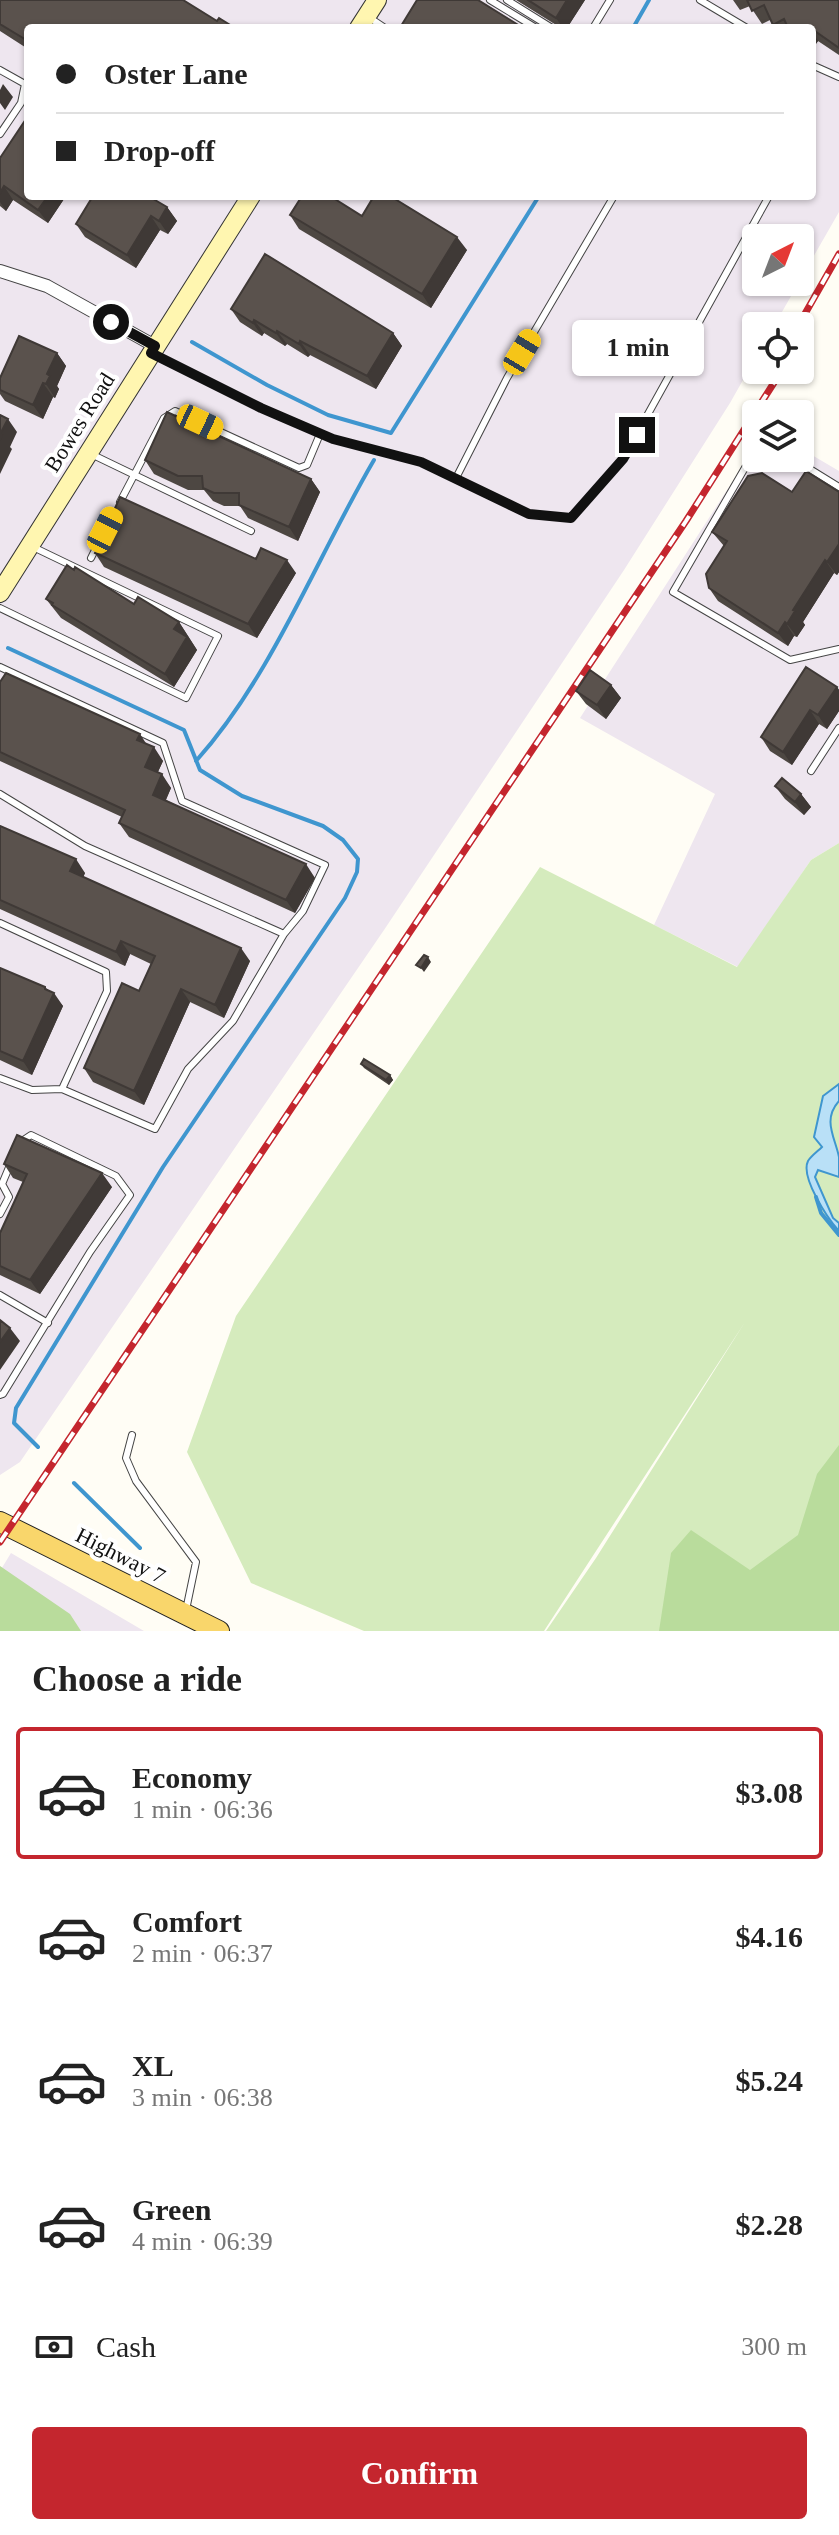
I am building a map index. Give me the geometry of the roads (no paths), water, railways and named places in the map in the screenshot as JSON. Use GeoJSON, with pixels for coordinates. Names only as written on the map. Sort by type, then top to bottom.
{"type":"FeatureCollection","features":[{"type":"Feature","properties":{"kind":"main road","name":"Highway 7"},"geometry":{"type":"LineString","coordinates":[[0,1522],[219,1631]]}},
{"type":"Feature","properties":{"kind":"street"},"geometry":{"type":"LineString","coordinates":[[363,22],[377,0]]}},
{"type":"Feature","properties":{"kind":"street","name":"Bowes Road"},"geometry":{"type":"LineString","coordinates":[[0,593],[248,200]]}},
{"type":"Feature","properties":{"kind":"street"},"geometry":{"type":"LineString","coordinates":[[0,271],[47,286],[153,350]]}},
{"type":"Feature","properties":{"kind":"lane"},"geometry":{"type":"LineString","coordinates":[[490,0],[529,24]]}},
{"type":"Feature","properties":{"kind":"lane"},"geometry":{"type":"LineString","coordinates":[[507,0],[546,24]]}},
{"type":"Feature","properties":{"kind":"lane"},"geometry":{"type":"LineString","coordinates":[[595,24],[610,0]]}},
{"type":"Feature","properties":{"kind":"lane"},"geometry":{"type":"LineString","coordinates":[[700,0],[740,24]]}},
{"type":"Feature","properties":{"kind":"lane"},"geometry":{"type":"LineString","coordinates":[[816,67],[839,77]]}},
{"type":"Feature","properties":{"kind":"lane"},"geometry":{"type":"LineString","coordinates":[[0,70],[24,83]]}},
{"type":"Feature","properties":{"kind":"lane"},"geometry":{"type":"LineString","coordinates":[[0,134],[21,103],[24,89]]}},
{"type":"Feature","properties":{"kind":"lane"},"geometry":{"type":"LineString","coordinates":[[456,478],[507,378],[612,200]]}},
{"type":"Feature","properties":{"kind":"lane"},"geometry":{"type":"LineString","coordinates":[[153,350],[261,408],[320,434],[421,462],[529,514],[571,518],[623,459],[767,200]]}},
{"type":"Feature","properties":{"kind":"lane"},"geometry":{"type":"LineString","coordinates":[[91,558],[164,418],[175,411],[299,468],[307,465],[320,434]]}},
{"type":"Feature","properties":{"kind":"lane"},"geometry":{"type":"LineString","coordinates":[[88,452],[251,531]]}},
{"type":"Feature","properties":{"kind":"lane"},"geometry":{"type":"LineString","coordinates":[[743,472],[673,592],[790,660],[839,649]]}},
{"type":"Feature","properties":{"kind":"lane"},"geometry":{"type":"LineString","coordinates":[[814,472],[839,487]]}},
{"type":"Feature","properties":{"kind":"lane"},"geometry":{"type":"LineString","coordinates":[[0,608],[186,698],[218,636],[30,546]]}},
{"type":"Feature","properties":{"kind":"lane"},"geometry":{"type":"LineString","coordinates":[[0,667],[163,743],[182,801],[325,865],[303,911],[284,934],[233,1021],[188,1069],[155,1129],[62,1089],[32,1090],[0,1078]]}},
{"type":"Feature","properties":{"kind":"lane"},"geometry":{"type":"LineString","coordinates":[[811,771],[839,728]]}},
{"type":"Feature","properties":{"kind":"lane"},"geometry":{"type":"LineString","coordinates":[[0,794],[85,846],[284,934]]}},
{"type":"Feature","properties":{"kind":"lane"},"geometry":{"type":"LineString","coordinates":[[0,923],[106,972],[107,991],[62,1089]]}},
{"type":"Feature","properties":{"kind":"lane"},"geometry":{"type":"LineString","coordinates":[[0,1214],[9,1197],[2,1184],[19,1142],[31,1135],[116,1176],[130,1195],[90,1252],[0,1395]]}},
{"type":"Feature","properties":{"kind":"lane"},"geometry":{"type":"LineString","coordinates":[[0,1295],[48,1323]]}},
{"type":"Feature","properties":{"kind":"lane"},"geometry":{"type":"LineString","coordinates":[[132,1435],[126,1458],[136,1481],[196,1562],[185,1614]]}},
{"type":"Feature","properties":{"kind":"water"},"geometry":{"type":"Polygon","coordinates":[[[839,1084],[839,1101],[830,1122],[839,1157],[839,1177],[818,1170],[815,1177],[833,1218],[839,1223],[839,1231],[816,1198],[807,1168],[809,1159],[822,1147],[814,1137],[823,1096],[839,1084]]]}},
{"type":"Feature","properties":{"kind":"waterway"},"geometry":{"type":"LineString","coordinates":[[635,24],[649,0]]}},
{"type":"Feature","properties":{"kind":"waterway"},"geometry":{"type":"LineString","coordinates":[[192,342],[267,385],[328,415],[391,433],[537,200]]}},
{"type":"Feature","properties":{"kind":"waterway"},"geometry":{"type":"LineString","coordinates":[[196,761],[223,728],[270,655],[374,460]]}},
{"type":"Feature","properties":{"kind":"waterway"},"geometry":{"type":"LineString","coordinates":[[8,648],[184,730],[200,770],[242,796],[323,826],[343,840],[358,859],[357,872],[345,898],[163,1167],[16,1408],[14,1423],[38,1447]]}},
{"type":"Feature","properties":{"kind":"waterway"},"geometry":{"type":"LineString","coordinates":[[816,1197],[821,1213],[839,1235]]}},
{"type":"Feature","properties":{"kind":"waterway"},"geometry":{"type":"LineString","coordinates":[[74,1483],[140,1548]]}},
{"type":"Feature","properties":{"kind":"railway"},"geometry":{"type":"LineString","coordinates":[[806,312],[839,254]]}},
{"type":"Feature","properties":{"kind":"railway"},"geometry":{"type":"LineString","coordinates":[[0,1542],[686,521],[773,384]]}}]}
